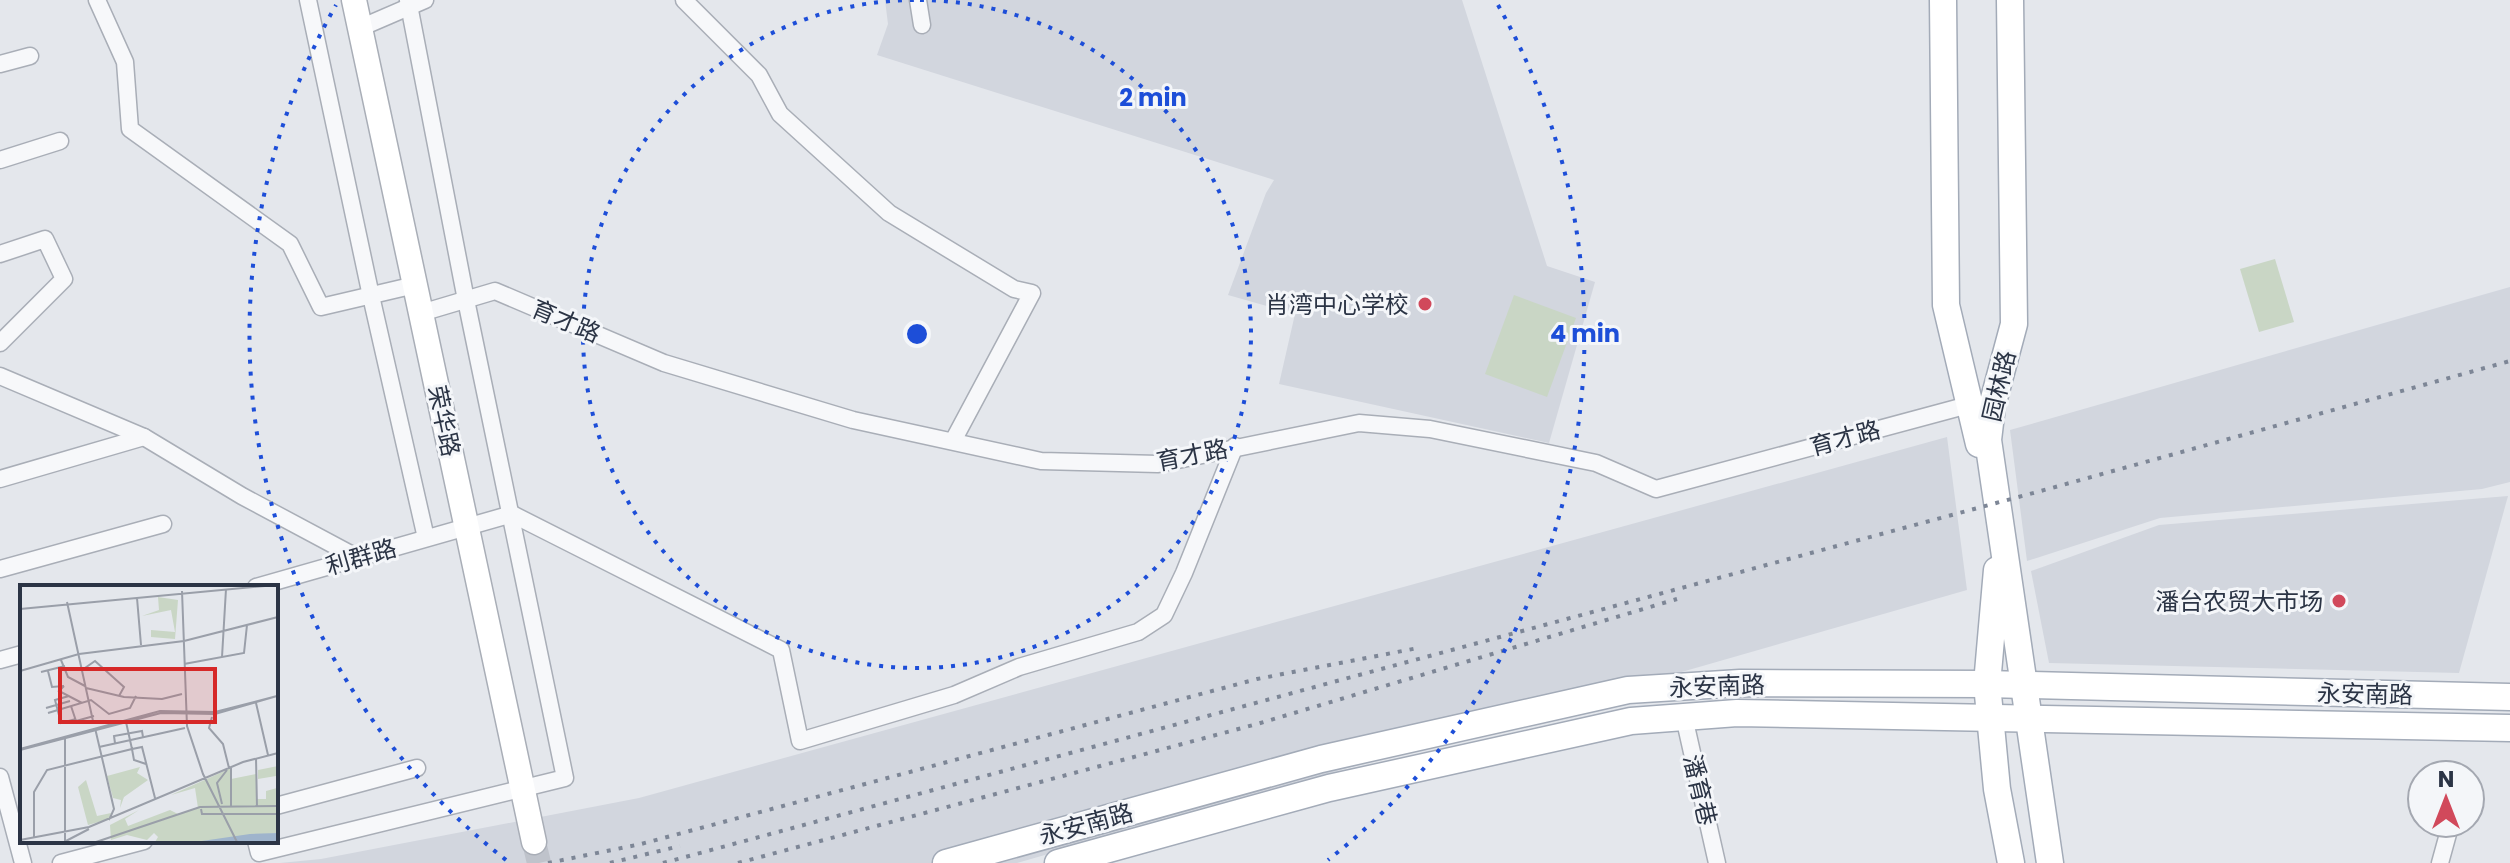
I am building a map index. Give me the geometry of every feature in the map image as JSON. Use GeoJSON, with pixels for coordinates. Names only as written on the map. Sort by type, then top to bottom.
{"type":"FeatureCollection","features":[{"type":"Feature","properties":{"kind":"main road","name":"荣华路"},"geometry":{"type":"LineString","coordinates":[[354,0],[534,842]]}},
{"type":"Feature","properties":{"kind":"main road","name":"园林路"},"geometry":{"type":"LineString","coordinates":[[1943,0],[1946,305],[1972,404],[1997,567],[1987,684],[1997,789],[2011,863]]}},
{"type":"Feature","properties":{"kind":"main road","name":"园林路"},"geometry":{"type":"LineString","coordinates":[[2010,0],[2014,324],[1992,406],[1988,440],[2050,863]]}},
{"type":"Feature","properties":{"kind":"main road","name":"永安南路"},"geometry":{"type":"LineString","coordinates":[[946,863],[1321,759],[1628,690],[1740,683],[1987,684],[2510,697]]}},
{"type":"Feature","properties":{"kind":"main road","name":"永安南路"},"geometry":{"type":"LineString","coordinates":[[1064,862],[1329,788],[1631,721],[1737,713],[2510,728]]}},
{"type":"Feature","properties":{"kind":"street"},"geometry":{"type":"LineString","coordinates":[[97,0],[125,62],[130,129],[290,244],[321,307],[415,285]]}},
{"type":"Feature","properties":{"kind":"street"},"geometry":{"type":"LineString","coordinates":[[308,0],[426,538]]}},
{"type":"Feature","properties":{"kind":"street"},"geometry":{"type":"LineString","coordinates":[[684,0],[759,75],[780,114],[889,213],[1014,289],[1032,293],[953,441]]}},
{"type":"Feature","properties":{"kind":"street"},"geometry":{"type":"LineString","coordinates":[[918,0],[922,25]]}},
{"type":"Feature","properties":{"kind":"street"},"geometry":{"type":"LineString","coordinates":[[256,843],[259,853],[565,778],[466,300],[414,2],[360,28]]}},
{"type":"Feature","properties":{"kind":"street"},"geometry":{"type":"LineString","coordinates":[[0,64],[30,56]]}},
{"type":"Feature","properties":{"kind":"street"},"geometry":{"type":"LineString","coordinates":[[0,160],[60,141]]}},
{"type":"Feature","properties":{"kind":"street"},"geometry":{"type":"LineString","coordinates":[[0,254],[45,239],[64,279],[0,343]]}},
{"type":"Feature","properties":{"kind":"street","name":"育才路"},"geometry":{"type":"LineString","coordinates":[[421,313],[495,291],[664,363],[853,420],[1041,461],[1158,464],[1359,423],[1430,429],[1596,463],[1656,489],[1972,404]]}},
{"type":"Feature","properties":{"kind":"street"},"geometry":{"type":"LineString","coordinates":[[0,376],[144,437],[242,496],[358,558]]}},
{"type":"Feature","properties":{"kind":"street"},"geometry":{"type":"LineString","coordinates":[[0,479],[144,437]]}},
{"type":"Feature","properties":{"kind":"street"},"geometry":{"type":"LineString","coordinates":[[512,514],[781,650],[800,741],[954,695],[1019,667],[1138,632],[1164,615],[1235,446]]}},
{"type":"Feature","properties":{"kind":"street","name":"利群路"},"geometry":{"type":"LineString","coordinates":[[263,585],[512,514]]}},
{"type":"Feature","properties":{"kind":"street"},"geometry":{"type":"LineString","coordinates":[[0,569],[163,524]]}},
{"type":"Feature","properties":{"kind":"street"},"geometry":{"type":"LineString","coordinates":[[0,660],[20,655]]}},
{"type":"Feature","properties":{"kind":"street","name":"潘育巷"},"geometry":{"type":"LineString","coordinates":[[1684,717],[1717,863]]}},
{"type":"Feature","properties":{"kind":"street"},"geometry":{"type":"LineString","coordinates":[[278,805],[417,768]]}},
{"type":"Feature","properties":{"kind":"street"},"geometry":{"type":"LineString","coordinates":[[0,777],[23,863]]}},
{"type":"Feature","properties":{"kind":"street"},"geometry":{"type":"LineString","coordinates":[[2440,863],[2447,839]]}},
{"type":"Feature","properties":{"kind":"street"},"geometry":{"type":"LineString","coordinates":[[61,863],[136,843]]}},
{"type":"Feature","properties":{"kind":"shaded area"},"geometry":{"type":"Polygon","coordinates":[[[885,0],[1462,0],[1547,266],[1595,282],[1549,443],[1279,384],[1295,314],[1228,295],[1266,193],[1274,180],[877,55],[888,24],[885,0]]]}},
{"type":"Feature","properties":{"kind":"shaded area"},"geometry":{"type":"Polygon","coordinates":[[[2510,287],[2510,482],[2482,489],[2160,518],[2027,561],[2010,430],[2510,287]]]}},
{"type":"Feature","properties":{"kind":"shaded area"},"geometry":{"type":"Polygon","coordinates":[[[1947,437],[1967,590],[1017,863],[280,863],[321,859],[639,798],[1947,437]]]}},
{"type":"Feature","properties":{"kind":"shaded area"},"geometry":{"type":"Polygon","coordinates":[[[2508,496],[2459,673],[2049,663],[2031,571],[2159,525],[2508,496]]]}},
{"type":"Feature","properties":{"kind":"green space"},"geometry":{"type":"Polygon","coordinates":[[[2275,259],[2294,322],[2259,332],[2240,269],[2275,259]]]}},
{"type":"Feature","properties":{"kind":"green space"},"geometry":{"type":"Polygon","coordinates":[[[1514,295],[1576,318],[1547,397],[1485,374],[1514,295]]]}},
{"type":"Feature","properties":{"kind":"tunnel"},"geometry":{"type":"LineString","coordinates":[[534,842],[539,863]]}},
{"type":"Feature","properties":{"kind":"railway"},"geometry":{"type":"LineString","coordinates":[[663,863],[2510,361]]}},
{"type":"Feature","properties":{"kind":"railway"},"geometry":{"type":"LineString","coordinates":[[738,863],[1257,724],[1677,599]]}},
{"type":"Feature","properties":{"kind":"railway"},"geometry":{"type":"LineString","coordinates":[[548,863],[641,844],[1257,679],[1418,648]]}},
{"type":"Feature","properties":{"kind":"railway"},"geometry":{"type":"LineString","coordinates":[[610,863],[680,846]]}},
{"type":"Feature","properties":{"kind":"place","name":"肖湾中心学校"},"geometry":{"type":"Point","coordinates":[1425,304]}},
{"type":"Feature","properties":{"kind":"place","name":"潘台农贸大市场"},"geometry":{"type":"Point","coordinates":[2339,601]}}]}
